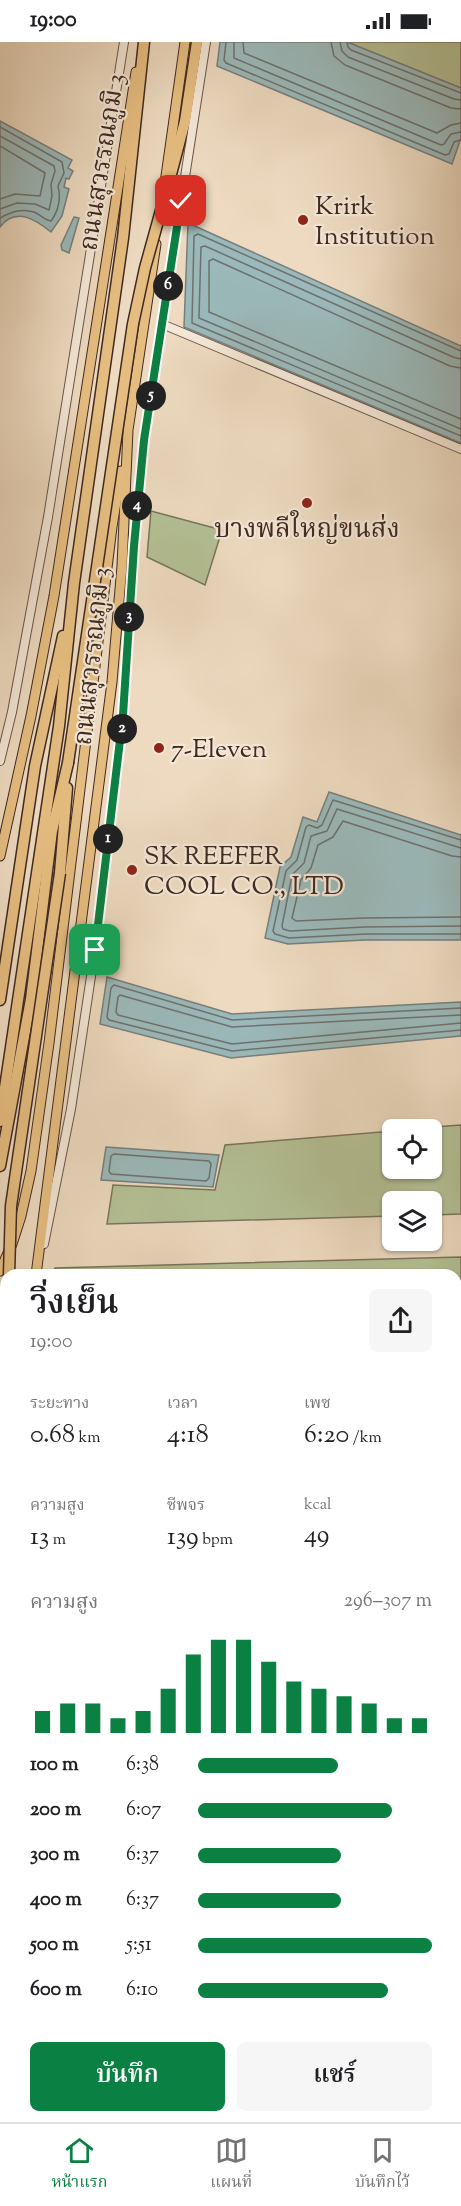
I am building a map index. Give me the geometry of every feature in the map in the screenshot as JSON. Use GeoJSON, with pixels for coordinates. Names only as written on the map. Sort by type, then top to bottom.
{"type":"FeatureCollection","features":[{"type":"Feature","properties":{"kind":"highway"},"geometry":{"type":"LineString","coordinates":[[0,1121],[59,726],[74,583],[123,238],[142,42]]}},
{"type":"Feature","properties":{"kind":"highway"},"geometry":{"type":"LineString","coordinates":[[9,1269],[11,1206],[61,864],[68,764],[133,324],[145,268],[185,121],[197,42]]}},
{"type":"Feature","properties":{"kind":"highway"},"geometry":{"type":"LineString","coordinates":[[0,1000],[35,766],[74,583]]}},
{"type":"Feature","properties":{"kind":"highway"},"geometry":{"type":"LineString","coordinates":[[0,1166],[31,999],[52,831],[68,764]]}},
{"type":"Feature","properties":{"kind":"main road","name":"ถนนสุวรรณภูมิ 3"},"geometry":{"type":"LineString","coordinates":[[0,856],[31,716],[54,596],[142,42]]}},
{"type":"Feature","properties":{"kind":"main road","name":"ถนนสุวรรณภูมิ 3"},"geometry":{"type":"LineString","coordinates":[[38,1269],[112,682],[122,566],[128,430],[185,42]]}},
{"type":"Feature","properties":{"kind":"main road"},"geometry":{"type":"LineString","coordinates":[[1,1269],[12,1244],[26,1196],[49,1043],[112,527],[128,430]]}},
{"type":"Feature","properties":{"kind":"street"},"geometry":{"type":"LineString","coordinates":[[0,762],[14,701],[48,517],[124,42]]}},
{"type":"Feature","properties":{"kind":"street"},"geometry":{"type":"LineString","coordinates":[[38,1269],[71,1109],[96,939],[123,715],[134,546],[144,440],[206,42]]}},
{"type":"Feature","properties":{"kind":"street"},"geometry":{"type":"LineString","coordinates":[[162,324],[461,449]]}},
{"type":"Feature","properties":{"kind":"green space"},"geometry":{"type":"Polygon","coordinates":[[[347,42],[461,42],[461,88],[347,42]]]}},
{"type":"Feature","properties":{"kind":"green space"},"geometry":{"type":"Polygon","coordinates":[[[151,511],[222,530],[205,585],[147,557],[151,511]]]}},
{"type":"Feature","properties":{"kind":"green space"},"geometry":{"type":"Polygon","coordinates":[[[461,1125],[461,1214],[442,1215],[442,1191],[382,1191],[382,1216],[107,1224],[113,1185],[215,1190],[225,1145],[382,1132],[382,1179],[442,1179],[442,1126],[461,1125]]]}},
{"type":"Feature","properties":{"kind":"green space"},"geometry":{"type":"Polygon","coordinates":[[[461,1257],[461,1269],[55,1268],[461,1257]]]}},
{"type":"Feature","properties":{"kind":"water"},"geometry":{"type":"Polygon","coordinates":[[[220,42],[347,42],[461,88],[461,138],[452,164],[217,66],[220,42]]]}},
{"type":"Feature","properties":{"kind":"water"},"geometry":{"type":"Polygon","coordinates":[[[0,121],[72,160],[68,168],[73,171],[69,179],[66,178],[64,187],[69,189],[62,216],[51,232],[39,223],[19,216],[6,221],[0,227],[0,121]]]}},
{"type":"Feature","properties":{"kind":"water"},"geometry":{"type":"Polygon","coordinates":[[[74,217],[79,218],[69,253],[62,250],[61,245],[74,217]]]}},
{"type":"Feature","properties":{"kind":"water"},"geometry":{"type":"Polygon","coordinates":[[[188,223],[461,346],[461,443],[184,327],[188,223]]]}},
{"type":"Feature","properties":{"kind":"water"},"geometry":{"type":"Polygon","coordinates":[[[329,792],[461,835],[461,940],[365,940],[288,944],[265,938],[280,867],[291,857],[303,817],[317,822],[329,792]]]}},
{"type":"Feature","properties":{"kind":"water"},"geometry":{"type":"Polygon","coordinates":[[[107,977],[232,1014],[461,1002],[461,1036],[231,1058],[100,1024],[107,977]]]}},
{"type":"Feature","properties":{"kind":"water"},"geometry":{"type":"Polygon","coordinates":[[[106,1147],[219,1155],[213,1187],[101,1180],[106,1147]]]}},
{"type":"Feature","properties":{"kind":"place","name":"Krirk Institution"},"geometry":{"type":"Point","coordinates":[303,220]}},
{"type":"Feature","properties":{"kind":"place","name":"บางพลีใหญ่ขนส่ง"},"geometry":{"type":"Point","coordinates":[307,503]}},
{"type":"Feature","properties":{"kind":"place","name":"7-Eleven"},"geometry":{"type":"Point","coordinates":[159,748]}},
{"type":"Feature","properties":{"kind":"place","name":"SK REEFER COOL CO., LTD"},"geometry":{"type":"Point","coordinates":[132,870]}},
{"type":"Feature","properties":{"kind":"route"},"geometry":{"type":"LineString","coordinates":[[95,950],[123,715],[134,546],[144,440],[181,201]]}}]}
